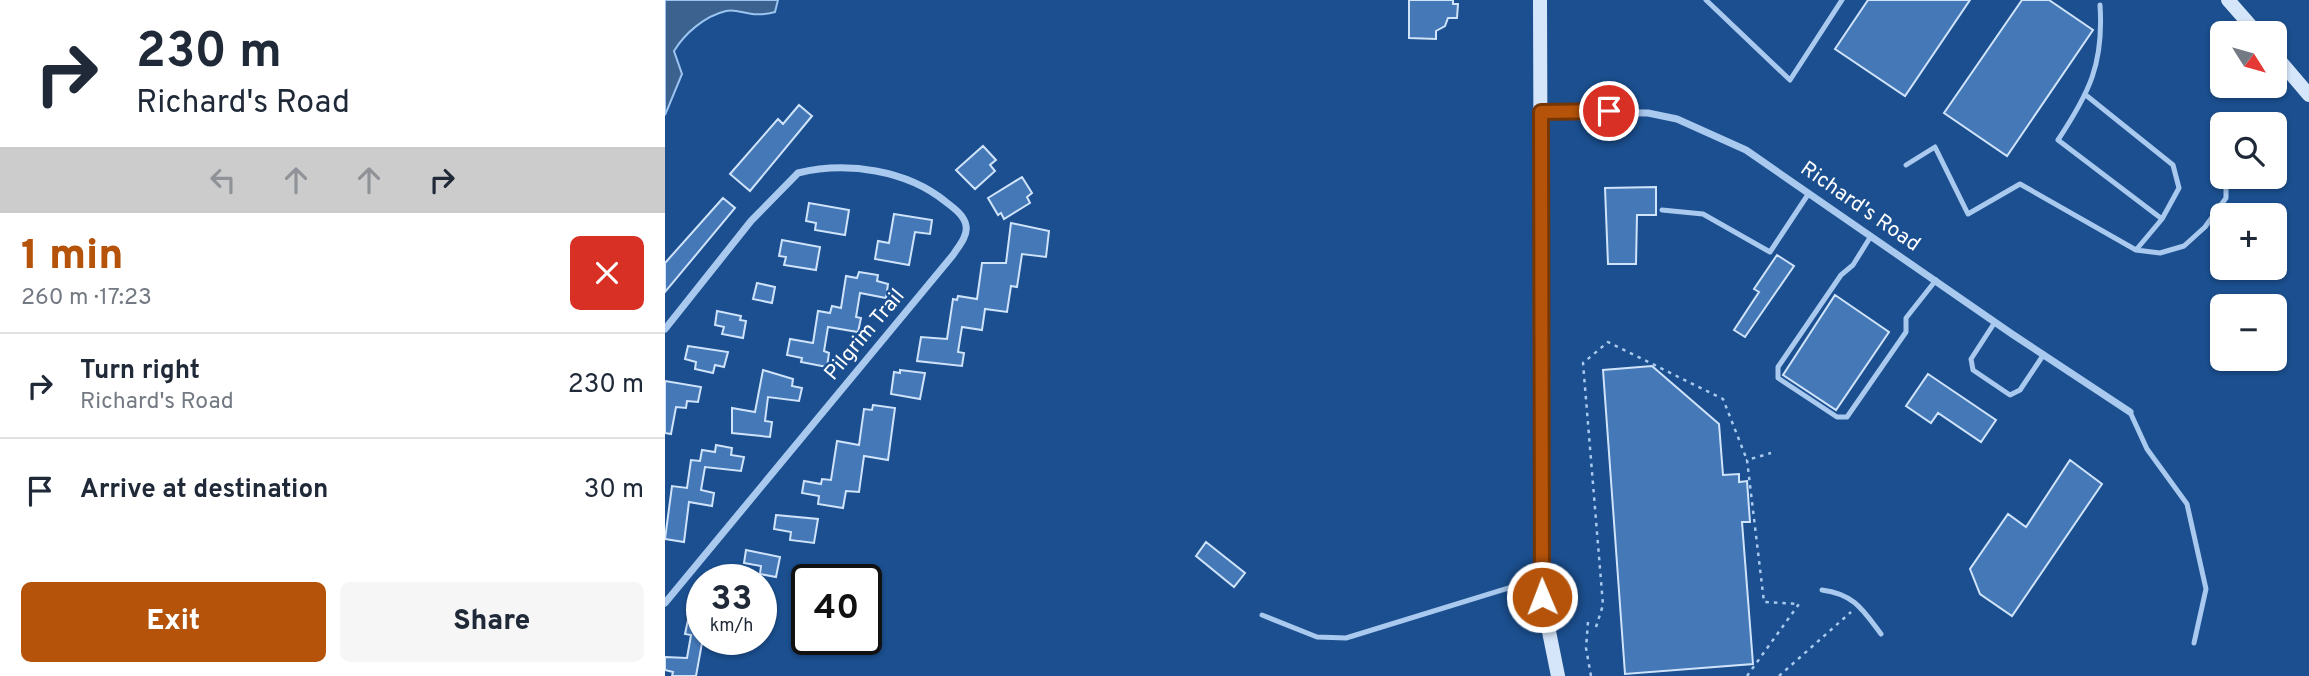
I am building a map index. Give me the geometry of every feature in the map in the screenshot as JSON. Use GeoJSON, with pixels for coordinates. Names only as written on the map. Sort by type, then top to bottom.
{"type":"FeatureCollection","features":[{"type":"Feature","properties":{"kind":"street"},"geometry":{"type":"LineString","coordinates":[[1540,0],[1541,578],[1548,638],[1557,676]]}},
{"type":"Feature","properties":{"kind":"street"},"geometry":{"type":"LineString","coordinates":[[2228,0],[2246,21]]}},
{"type":"Feature","properties":{"kind":"street"},"geometry":{"type":"LineString","coordinates":[[2287,69],[2309,95]]}},
{"type":"Feature","properties":{"kind":"street","name":"Richard's Road"},"geometry":{"type":"LineString","coordinates":[[1541,112],[1609,111],[1677,119],[1746,149],[1995,322],[2130,411]]}},
{"type":"Feature","properties":{"kind":"street","name":"Pilgrim Trail"},"geometry":{"type":"LineString","coordinates":[[665,328],[751,221],[791,178],[803,172],[863,171],[909,179],[934,192],[956,210],[965,222],[966,233],[953,255],[665,603]]}},
{"type":"Feature","properties":{"kind":"lane"},"geometry":{"type":"LineString","coordinates":[[1706,0],[1790,80],[1842,0]]}},
{"type":"Feature","properties":{"kind":"lane"},"geometry":{"type":"LineString","coordinates":[[2100,5],[2102,36],[2087,96],[2058,140],[2162,219]]}},
{"type":"Feature","properties":{"kind":"lane"},"geometry":{"type":"LineString","coordinates":[[2087,96],[2173,165],[2179,188],[2162,219],[2136,250]]}},
{"type":"Feature","properties":{"kind":"lane"},"geometry":{"type":"LineString","coordinates":[[1906,165],[1935,147],[1968,214],[2019,184],[2136,250],[2160,253],[2184,246],[2205,227],[2226,198],[2226,189]]}},
{"type":"Feature","properties":{"kind":"lane"},"geometry":{"type":"LineString","coordinates":[[1662,210],[1703,214],[1770,252],[1808,193]]}},
{"type":"Feature","properties":{"kind":"lane"},"geometry":{"type":"LineString","coordinates":[[1871,236],[1778,367],[1778,378],[1837,417],[1847,417],[1906,332],[1906,318],[1936,280]]}},
{"type":"Feature","properties":{"kind":"lane"},"geometry":{"type":"LineString","coordinates":[[1995,322],[1971,359],[1973,370],[2010,395],[2020,390],[2044,354]]}},
{"type":"Feature","properties":{"kind":"lane"},"geometry":{"type":"LineString","coordinates":[[2130,411],[2147,449],[2187,504],[2206,589],[2194,643]]}},
{"type":"Feature","properties":{"kind":"lane"},"geometry":{"type":"LineString","coordinates":[[1262,615],[1317,637],[1346,638],[1541,578]]}},
{"type":"Feature","properties":{"kind":"lane"},"geometry":{"type":"LineString","coordinates":[[1822,590],[1841,592],[1859,605],[1881,634]]}},
{"type":"Feature","properties":{"kind":"path"},"geometry":{"type":"LineString","coordinates":[[1597,627],[1603,605],[1583,363],[1608,342],[1723,399],[1747,460],[1763,602],[1799,604],[1747,676]]}},
{"type":"Feature","properties":{"kind":"path"},"geometry":{"type":"LineString","coordinates":[[1747,460],[1771,453]]}},
{"type":"Feature","properties":{"kind":"path"},"geometry":{"type":"LineString","coordinates":[[1779,676],[1810,645],[1859,605]]}},
{"type":"Feature","properties":{"kind":"path"},"geometry":{"type":"LineString","coordinates":[[1588,622],[1586,648],[1591,676]]}},
{"type":"Feature","properties":{"kind":"water"},"geometry":{"type":"Polygon","coordinates":[[[665,0],[778,0],[775,12],[753,14],[726,11],[703,21],[684,38],[674,51],[682,74],[665,115],[665,0]]]}},
{"type":"Feature","properties":{"kind":"building"},"geometry":{"type":"Polygon","coordinates":[[[1409,0],[1453,0],[1453,4],[1458,4],[1457,18],[1448,18],[1445,26],[1436,31],[1436,39],[1409,38],[1409,0]]]}},
{"type":"Feature","properties":{"kind":"building"},"geometry":{"type":"Polygon","coordinates":[[[1868,0],[1970,0],[1905,96],[1835,49],[1868,0]]]}},
{"type":"Feature","properties":{"kind":"building"},"geometry":{"type":"Polygon","coordinates":[[[2022,0],[2049,0],[2093,30],[2007,156],[1944,113],[2022,0]]]}},
{"type":"Feature","properties":{"kind":"building"},"geometry":{"type":"Polygon","coordinates":[[[799,105],[812,116],[750,191],[730,174],[778,119],[783,124],[799,105]]]}},
{"type":"Feature","properties":{"kind":"building"},"geometry":{"type":"Polygon","coordinates":[[[983,146],[996,160],[990,165],[995,171],[975,189],[956,170],[983,146]]]}},
{"type":"Feature","properties":{"kind":"building"},"geometry":{"type":"Polygon","coordinates":[[[1022,177],[1032,193],[1027,197],[1030,203],[1004,219],[1001,213],[998,215],[988,198],[1022,177]]]}},
{"type":"Feature","properties":{"kind":"building"},"geometry":{"type":"Polygon","coordinates":[[[1656,187],[1656,215],[1637,215],[1636,264],[1608,264],[1605,188],[1656,187]]]}},
{"type":"Feature","properties":{"kind":"building"},"geometry":{"type":"Polygon","coordinates":[[[723,198],[735,208],[665,292],[665,263],[723,198]]]}},
{"type":"Feature","properties":{"kind":"building"},"geometry":{"type":"Polygon","coordinates":[[[809,203],[849,210],[845,235],[815,230],[816,223],[806,221],[809,203]]]}},
{"type":"Feature","properties":{"kind":"building"},"geometry":{"type":"Polygon","coordinates":[[[894,214],[932,220],[930,234],[915,232],[909,265],[875,259],[878,241],[889,243],[894,214]]]}},
{"type":"Feature","properties":{"kind":"building"},"geometry":{"type":"Polygon","coordinates":[[[1011,223],[1049,231],[1046,257],[1022,254],[1017,287],[1011,286],[1007,312],[985,309],[982,330],[962,327],[958,352],[964,353],[962,366],[917,361],[921,337],[947,339],[953,299],[957,300],[958,296],[977,299],[982,263],[1006,263],[1011,223]]]}},
{"type":"Feature","properties":{"kind":"building"},"geometry":{"type":"Polygon","coordinates":[[[782,240],[820,247],[816,270],[784,265],[786,257],[779,256],[782,240]]]}},
{"type":"Feature","properties":{"kind":"building"},"geometry":{"type":"Polygon","coordinates":[[[1777,255],[1794,266],[1745,337],[1734,330],[1759,292],[1754,289],[1777,255]]]}},
{"type":"Feature","properties":{"kind":"building"},"geometry":{"type":"Polygon","coordinates":[[[859,272],[878,275],[877,281],[888,284],[886,298],[860,293],[856,317],[861,318],[858,332],[828,327],[824,351],[829,353],[827,367],[801,362],[802,358],[787,355],[790,339],[813,343],[818,311],[830,313],[832,306],[841,308],[846,276],[857,278],[859,272]]]}},
{"type":"Feature","properties":{"kind":"building"},"geometry":{"type":"Polygon","coordinates":[[[757,283],[775,287],[772,303],[753,299],[757,283]]]}},
{"type":"Feature","properties":{"kind":"building"},"geometry":{"type":"Polygon","coordinates":[[[1835,295],[1889,332],[1836,410],[1783,375],[1835,295]]]}},
{"type":"Feature","properties":{"kind":"building"},"geometry":{"type":"Polygon","coordinates":[[[717,311],[741,316],[740,320],[746,321],[743,338],[722,334],[724,327],[715,325],[717,311]]]}},
{"type":"Feature","properties":{"kind":"building"},"geometry":{"type":"Polygon","coordinates":[[[688,346],[728,352],[724,367],[715,365],[713,373],[695,369],[696,362],[685,359],[688,346]]]}},
{"type":"Feature","properties":{"kind":"building"},"geometry":{"type":"Polygon","coordinates":[[[1652,366],[1719,424],[1723,475],[1739,474],[1739,482],[1747,481],[1750,522],[1742,522],[1753,664],[1625,674],[1603,370],[1652,366]]]}},
{"type":"Feature","properties":{"kind":"building"},"geometry":{"type":"Polygon","coordinates":[[[763,370],[793,379],[792,386],[802,388],[799,401],[768,397],[765,421],[772,422],[770,437],[732,433],[732,408],[755,412],[763,370]]]}},
{"type":"Feature","properties":{"kind":"building"},"geometry":{"type":"Polygon","coordinates":[[[900,370],[925,373],[920,399],[891,394],[894,372],[900,373],[900,370]]]}},
{"type":"Feature","properties":{"kind":"building"},"geometry":{"type":"Polygon","coordinates":[[[1928,374],[1996,420],[1981,442],[1938,413],[1931,423],[1906,406],[1928,374]]]}},
{"type":"Feature","properties":{"kind":"building"},"geometry":{"type":"Polygon","coordinates":[[[665,381],[701,387],[698,402],[687,401],[686,408],[676,407],[671,434],[665,433],[665,381]]]}},
{"type":"Feature","properties":{"kind":"building"},"geometry":{"type":"Polygon","coordinates":[[[873,405],[895,408],[888,460],[864,456],[859,492],[846,491],[843,508],[818,504],[819,496],[802,493],[804,481],[821,484],[822,479],[831,480],[837,441],[859,445],[864,409],[872,410],[873,405]]]}},
{"type":"Feature","properties":{"kind":"building"},"geometry":{"type":"Polygon","coordinates":[[[716,445],[732,448],[731,455],[744,457],[741,471],[705,467],[701,490],[714,493],[712,506],[689,502],[684,542],[665,539],[672,486],[687,488],[691,460],[700,461],[702,450],[715,452],[716,445]]]}},
{"type":"Feature","properties":{"kind":"building"},"geometry":{"type":"Polygon","coordinates":[[[2070,460],[2102,484],[2012,616],[1980,594],[1970,569],[2008,514],[2026,527],[2070,460]]]}},
{"type":"Feature","properties":{"kind":"building"},"geometry":{"type":"Polygon","coordinates":[[[776,515],[818,519],[814,543],[790,540],[791,532],[774,529],[776,515]]]}},
{"type":"Feature","properties":{"kind":"building"},"geometry":{"type":"Polygon","coordinates":[[[1206,542],[1245,573],[1234,587],[1196,556],[1206,542]]]}},
{"type":"Feature","properties":{"kind":"building"},"geometry":{"type":"Polygon","coordinates":[[[746,550],[780,557],[777,572],[777,564],[744,563],[746,550]]]}},
{"type":"Feature","properties":{"kind":"building"},"geometry":{"type":"Polygon","coordinates":[[[688,655],[700,655],[696,676],[672,676],[673,672],[665,670],[665,657],[687,658],[688,655]]]}},
{"type":"Feature","properties":{"kind":"route"},"geometry":{"type":"LineString","coordinates":[[1542,597],[1541,112],[1609,111]]}}]}
